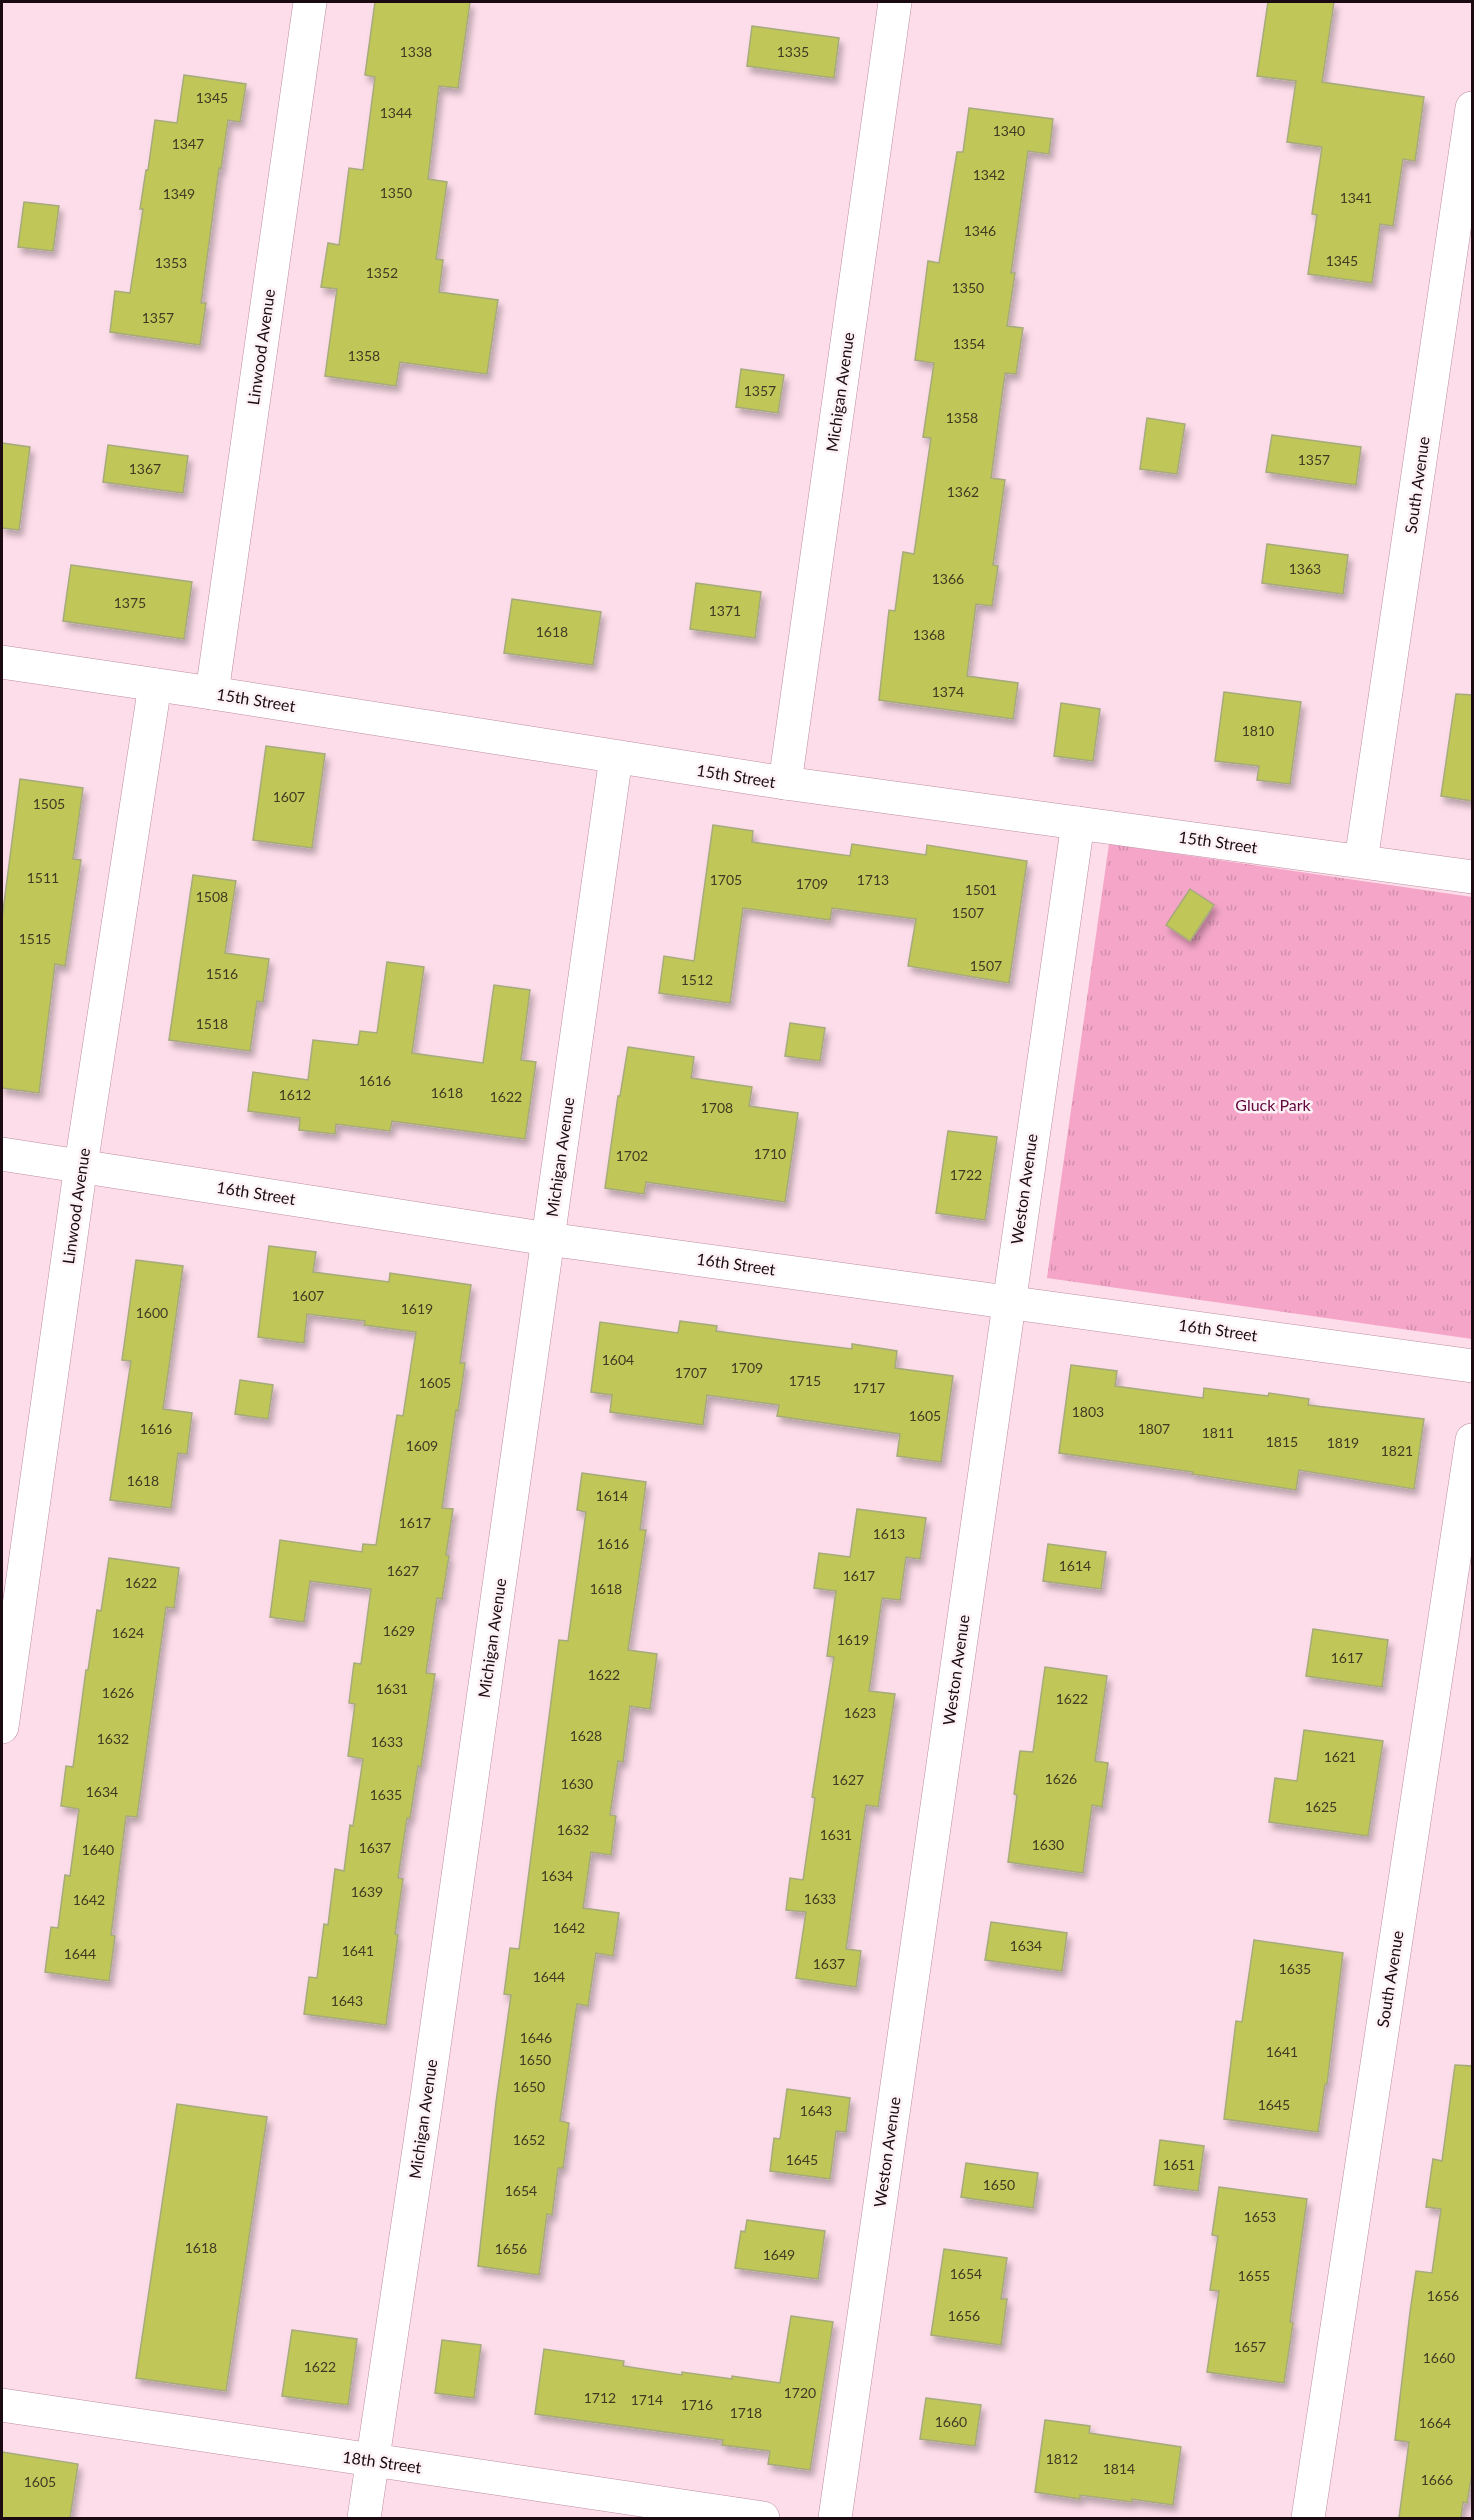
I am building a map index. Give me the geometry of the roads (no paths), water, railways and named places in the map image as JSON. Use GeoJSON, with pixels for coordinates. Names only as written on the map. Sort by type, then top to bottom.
{"type":"FeatureCollection","features":[{"type":"Feature","properties":{"kind":"street","name":"Linwood Avenue"},"geometry":{"type":"LineString","coordinates":[[212,693],[310,2]]}},
{"type":"Feature","properties":{"kind":"street","name":"Michigan Avenue"},"geometry":{"type":"LineString","coordinates":[[784,783],[895,2]]}},
{"type":"Feature","properties":{"kind":"street","name":"South Avenue"},"geometry":{"type":"LineString","coordinates":[[1360,861],[1473,108]]}},
{"type":"Feature","properties":{"kind":"street","name":"15th Street"},"geometry":{"type":"LineString","coordinates":[[2,662],[784,783],[1473,877]]}},
{"type":"Feature","properties":{"kind":"street","name":"Linwood Avenue"},"geometry":{"type":"LineString","coordinates":[[2,1727],[81,1166],[155,685]]}},
{"type":"Feature","properties":{"kind":"street","name":"Michigan Avenue"},"geometry":{"type":"LineString","coordinates":[[364,2518],[615,757]]}},
{"type":"Feature","properties":{"kind":"street","name":"Weston Avenue"},"geometry":{"type":"LineString","coordinates":[[835,2518],[1078,823]]}},
{"type":"Feature","properties":{"kind":"street","name":"16th Street"},"geometry":{"type":"LineString","coordinates":[[2,1154],[548,1239],[1008,1300],[1473,1366]]}},
{"type":"Feature","properties":{"kind":"street","name":"South Avenue"},"geometry":{"type":"LineString","coordinates":[[1308,2518],[1473,1440]]}},
{"type":"Feature","properties":{"kind":"street","name":"18th Street"},"geometry":{"type":"LineString","coordinates":[[2,2404],[763,2518]]}},
{"type":"Feature","properties":{"kind":"park label","name":"Gluck Park"},"geometry":{"type":"Point","coordinates":[1273,1105]}}]}
